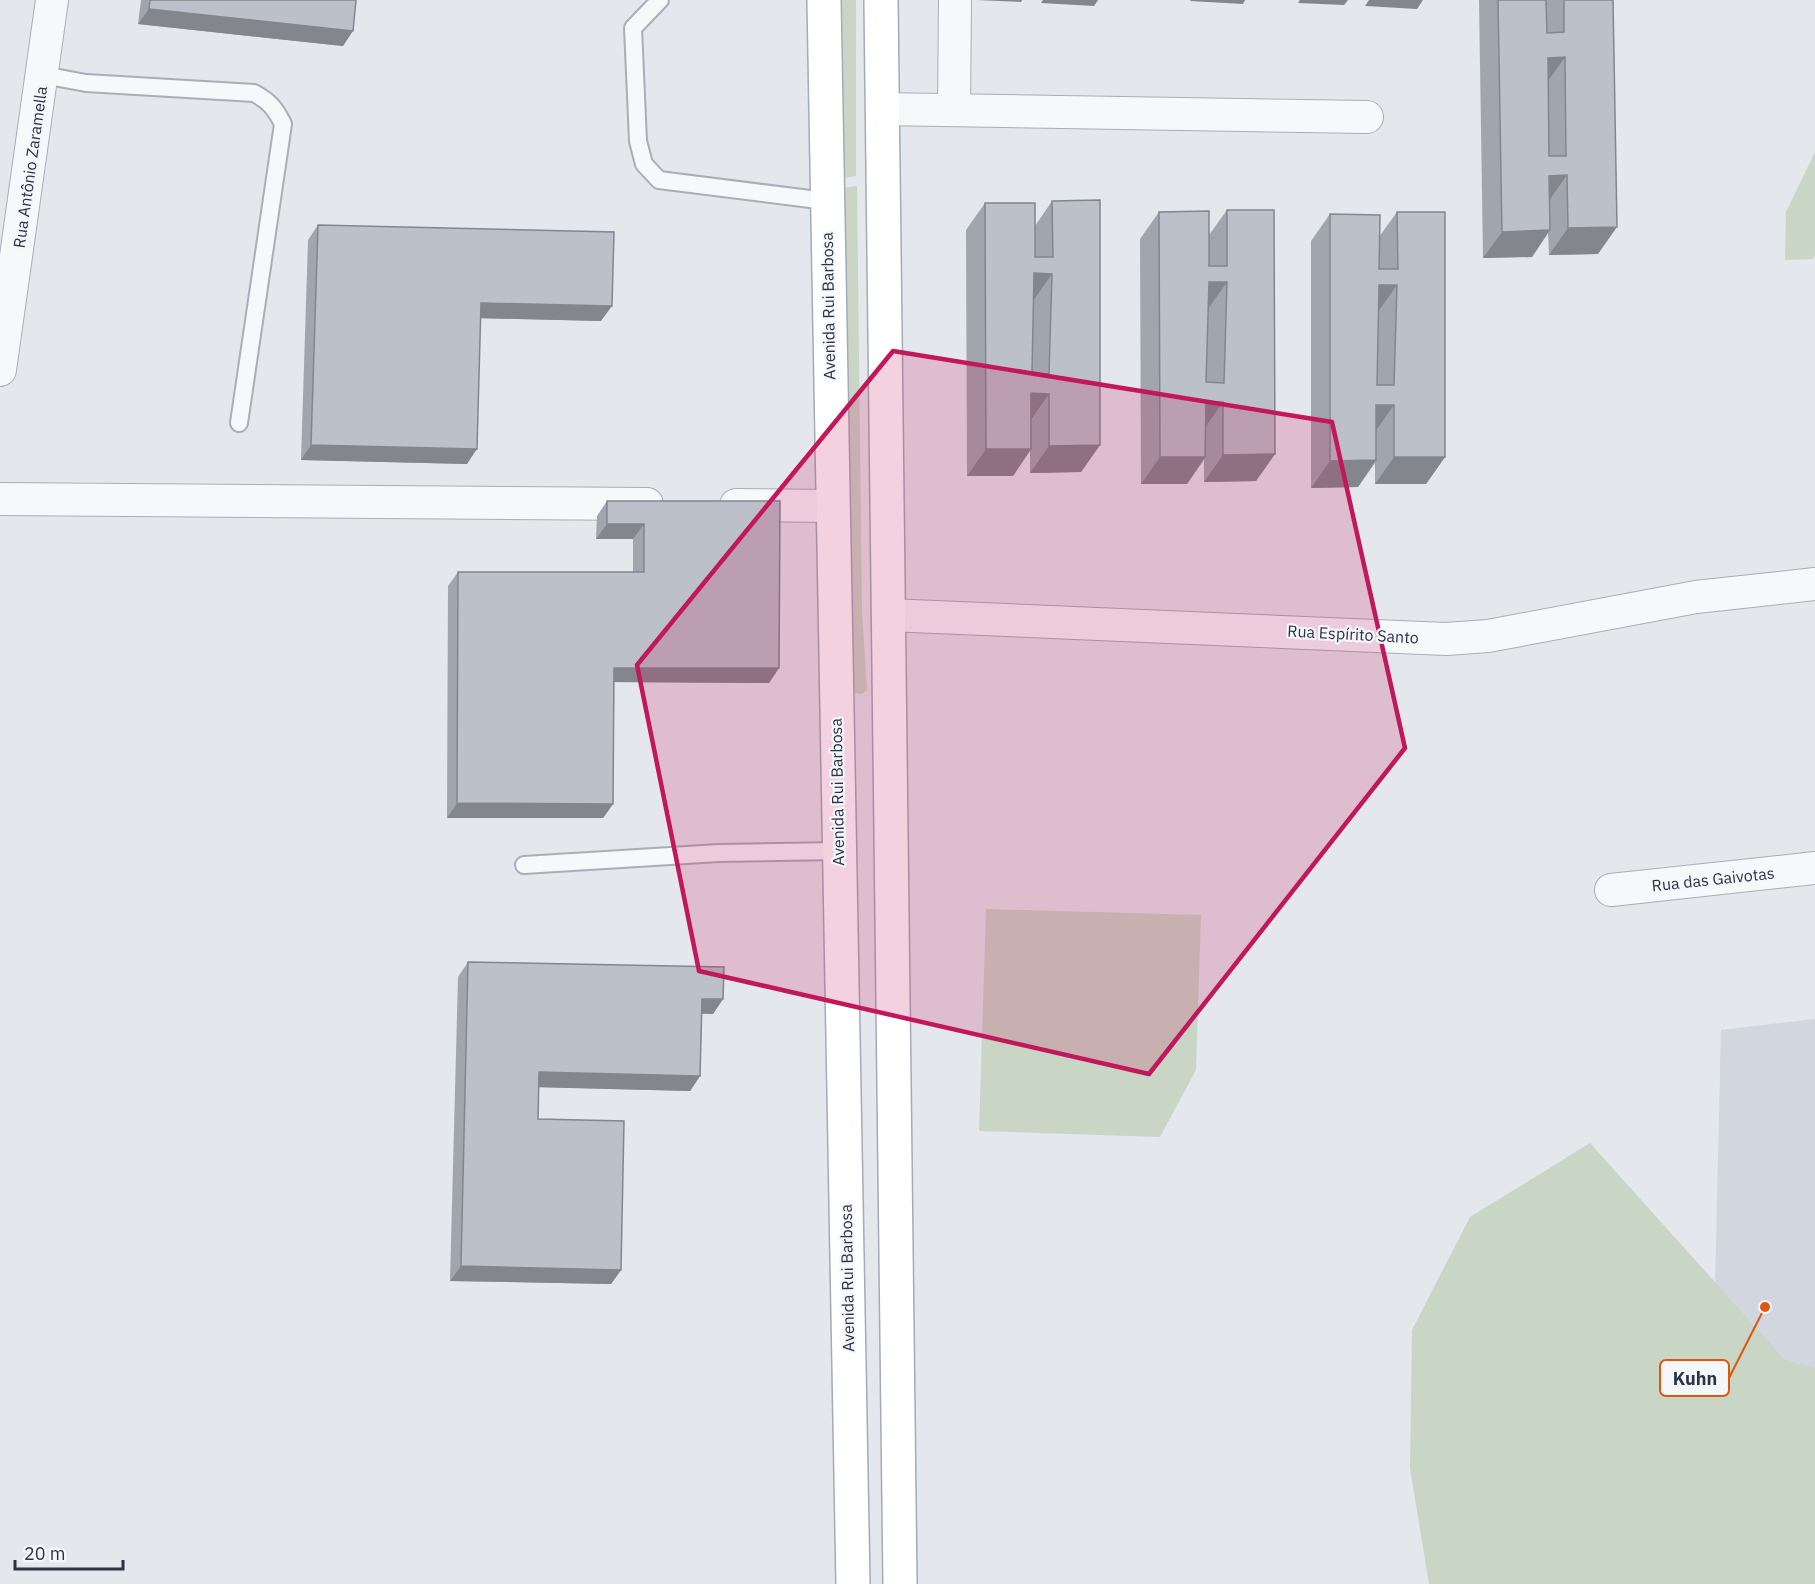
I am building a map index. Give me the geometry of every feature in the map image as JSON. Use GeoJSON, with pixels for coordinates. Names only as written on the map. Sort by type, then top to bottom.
{"type":"FeatureCollection","features":[{"type":"Feature","properties":{"kind":"main road","name":"Avenida Rui Barbosa"},"geometry":{"type":"LineString","coordinates":[[824,0],[831,506],[853,1584]]}},
{"type":"Feature","properties":{"kind":"main road"},"geometry":{"type":"LineString","coordinates":[[881,0],[900,1584]]}},
{"type":"Feature","properties":{"kind":"street","name":"Rua Antônio Zaramella"},"geometry":{"type":"LineString","coordinates":[[0,370],[52,0]]}},
{"type":"Feature","properties":{"kind":"street"},"geometry":{"type":"LineString","coordinates":[[954,110],[955,0]]}},
{"type":"Feature","properties":{"kind":"street"},"geometry":{"type":"LineString","coordinates":[[882,110],[1367,117]]}},
{"type":"Feature","properties":{"kind":"street"},"geometry":{"type":"LineString","coordinates":[[0,499],[670,505]]}},
{"type":"Feature","properties":{"kind":"street"},"geometry":{"type":"LineString","coordinates":[[706,505],[831,506]]}},
{"type":"Feature","properties":{"kind":"street","name":"Rua Espírito Santo"},"geometry":{"type":"LineString","coordinates":[[888,615],[1446,639],[1488,636],[1696,597],[1815,584]]}},
{"type":"Feature","properties":{"kind":"street","name":"Rua das Gaivotas"},"geometry":{"type":"LineString","coordinates":[[1611,890],[1815,868]]}},
{"type":"Feature","properties":{"kind":"lane"},"geometry":{"type":"LineString","coordinates":[[660,0],[633,28],[638,141],[644,164],[659,180],[826,201]]}},
{"type":"Feature","properties":{"kind":"lane"},"geometry":{"type":"LineString","coordinates":[[43,75],[86,83],[254,93],[268,101],[276,110],[283,124],[239,423]]}},
{"type":"Feature","properties":{"kind":"lane"},"geometry":{"type":"LineString","coordinates":[[524,864],[719,853],[838,851]]}},
{"type":"Feature","properties":{"kind":"highlighted area"},"geometry":{"type":"Polygon","coordinates":[[[893,351],[1332,422],[1405,748],[1149,1074],[699,971],[637,665],[893,351]]]}},
{"type":"Feature","properties":{"kind":"shaded area"},"geometry":{"type":"Polygon","coordinates":[[[1815,1019],[1815,1584],[1708,1584],[1721,1030],[1815,1019]]]}},
{"type":"Feature","properties":{"kind":"green space"},"geometry":{"type":"Polygon","coordinates":[[[841,0],[856,0],[856,176],[843,178],[841,0]]]}},
{"type":"Feature","properties":{"kind":"green space"},"geometry":{"type":"Polygon","coordinates":[[[1815,152],[1815,255],[1813,259],[1785,260],[1786,212],[1815,152]]]}},
{"type":"Feature","properties":{"kind":"green space"},"geometry":{"type":"Polygon","coordinates":[[[857,186],[862,612],[867,690],[862,694],[849,692],[842,188],[857,186]]]}},
{"type":"Feature","properties":{"kind":"green space"},"geometry":{"type":"Polygon","coordinates":[[[986,909],[1201,915],[1196,1070],[1160,1137],[979,1131],[986,909]]]}},
{"type":"Feature","properties":{"kind":"green space"},"geometry":{"type":"Polygon","coordinates":[[[1590,1143],[1785,1360],[1815,1368],[1815,1584],[1429,1584],[1410,1468],[1412,1330],[1470,1217],[1590,1143]]]}},
{"type":"Feature","properties":{"kind":"building"},"geometry":{"type":"Polygon","coordinates":[[[150,0],[356,0],[353,31],[149,9],[150,0]]]}},
{"type":"Feature","properties":{"kind":"building"},"geometry":{"type":"Polygon","coordinates":[[[1498,0],[1546,0],[1547,33],[1564,32],[1564,0],[1613,0],[1617,227],[1568,228],[1567,175],[1549,176],[1550,230],[1502,232],[1498,0]],[[1565,57],[1548,58],[1549,156],[1566,156],[1565,57]]]}},
{"type":"Feature","properties":{"kind":"building"},"geometry":{"type":"Polygon","coordinates":[[[1100,200],[1100,445],[1049,446],[1049,394],[1031,393],[1031,449],[986,449],[985,203],[1035,203],[1035,257],[1053,257],[1052,201],[1100,200]],[[1034,273],[1032,373],[1049,374],[1052,274],[1034,273]]]}},
{"type":"Feature","properties":{"kind":"building"},"geometry":{"type":"Polygon","coordinates":[[[1227,210],[1274,210],[1275,454],[1223,455],[1223,402],[1206,402],[1205,457],[1160,457],[1159,212],[1209,211],[1209,266],[1227,266],[1227,210]],[[1209,282],[1206,382],[1224,383],[1227,282],[1209,282]]]}},
{"type":"Feature","properties":{"kind":"building"},"geometry":{"type":"Polygon","coordinates":[[[1397,212],[1445,212],[1445,457],[1394,457],[1394,405],[1376,405],[1376,460],[1330,461],[1330,214],[1380,215],[1379,269],[1398,269],[1397,212]],[[1379,285],[1377,385],[1394,385],[1397,285],[1379,285]]]}},
{"type":"Feature","properties":{"kind":"building"},"geometry":{"type":"Polygon","coordinates":[[[318,225],[614,232],[612,306],[481,303],[477,449],[311,445],[318,225]]]}},
{"type":"Feature","properties":{"kind":"building"},"geometry":{"type":"Polygon","coordinates":[[[607,501],[780,501],[779,668],[614,668],[613,804],[457,803],[458,572],[644,572],[644,524],[607,524],[607,501]]]}},
{"type":"Feature","properties":{"kind":"building"},"geometry":{"type":"Polygon","coordinates":[[[468,962],[724,967],[723,999],[702,999],[700,1076],[539,1072],[538,1119],[624,1121],[621,1270],[461,1266],[468,962]]]}},
{"type":"Feature","properties":{"kind":"place","name":"Kuhn"},"geometry":{"type":"Point","coordinates":[1765,1307]}}]}
